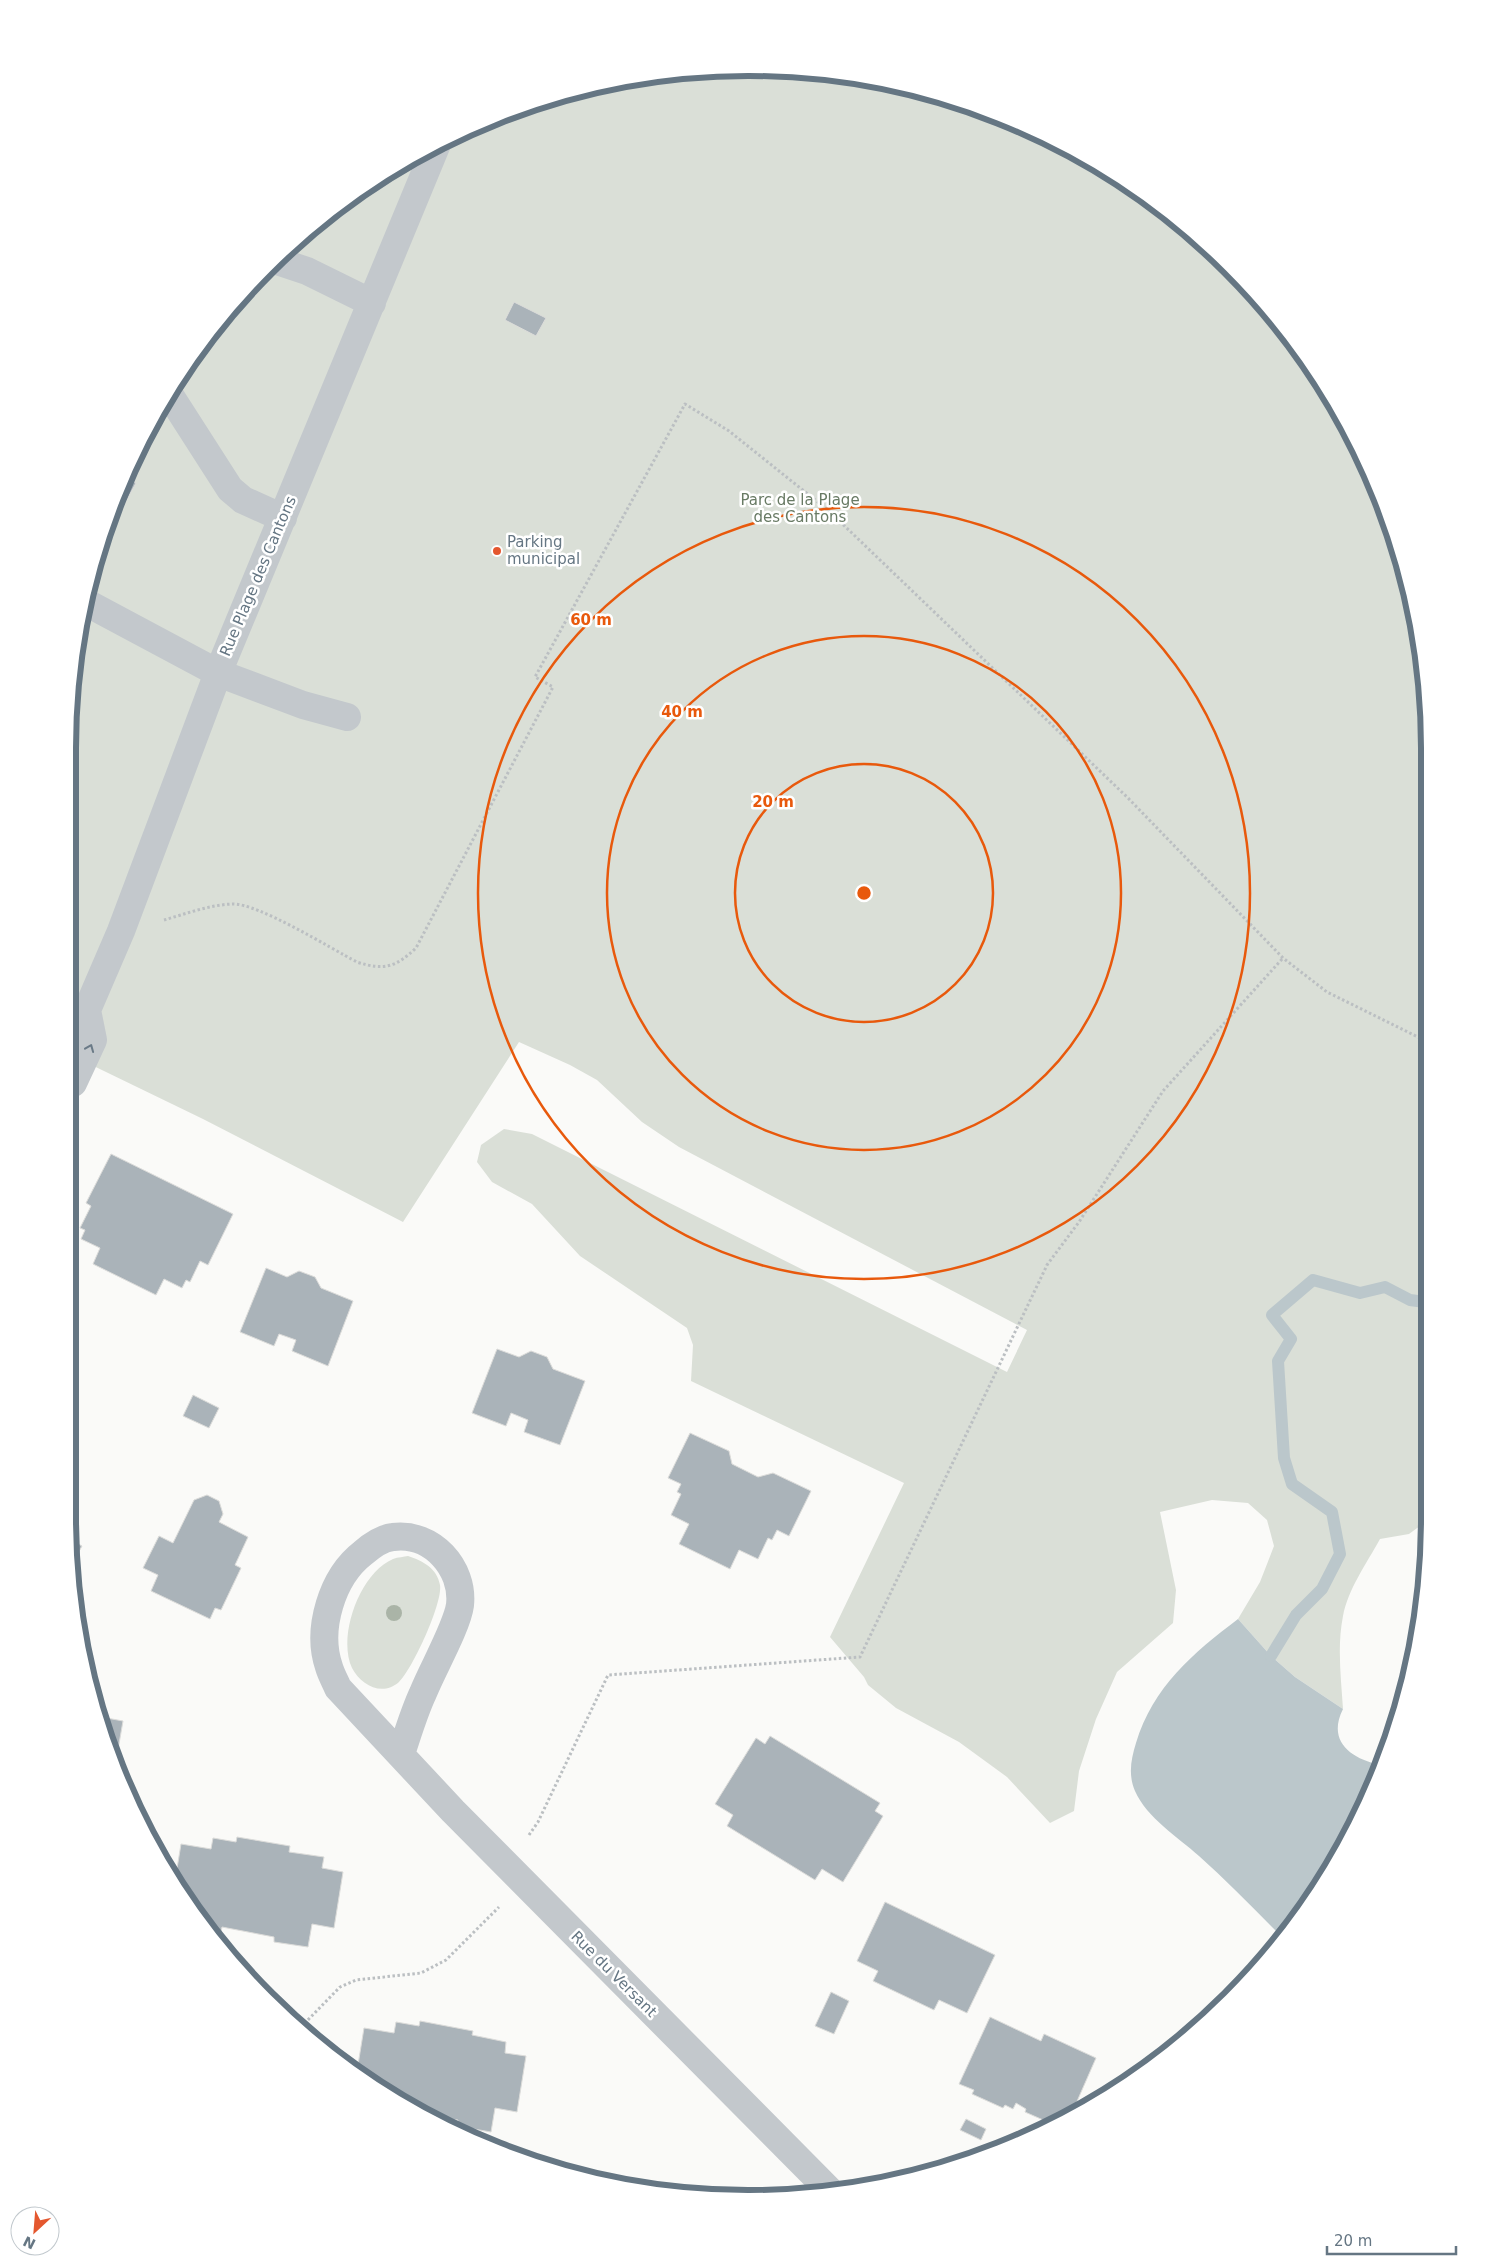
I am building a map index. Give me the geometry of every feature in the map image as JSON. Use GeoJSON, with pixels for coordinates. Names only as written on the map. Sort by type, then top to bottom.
{"type":"FeatureCollection","features":[{"type":"Feature","properties":{"kind":"street","name":"Rue Plage des Cantons"},"geometry":{"type":"LineString","coordinates":[[76,1077],[93,1040],[80,1015],[121,932],[218,673],[432,156]]}},
{"type":"Feature","properties":{"kind":"street"},"geometry":{"type":"LineString","coordinates":[[284,263],[307,271],[372,303]]}},
{"type":"Feature","properties":{"kind":"street"},"geometry":{"type":"LineString","coordinates":[[174,400],[230,489],[243,500],[282,518]]}},
{"type":"Feature","properties":{"kind":"street"},"geometry":{"type":"LineString","coordinates":[[92,606],[218,673],[303,706],[347,717]]}},
{"type":"Feature","properties":{"kind":"street","name":"Rue du Versant"},"geometry":{"type":"LineString","coordinates":[[401,1754],[423,1692],[460,1607],[461,1587],[455,1570],[444,1556],[428,1544],[410,1538],[392,1537],[374,1544],[356,1558],[343,1576],[328,1610],[325,1646],[328,1666],[338,1688],[453,1811],[824,2185]]}},
{"type":"Feature","properties":{"kind":"path"},"geometry":{"type":"LineString","coordinates":[[121,932],[216,906],[232,904],[248,906],[358,962],[373,967],[390,966],[404,960],[416,948],[552,687],[535,677],[685,404],[728,431],[829,511],[1128,798],[1283,958],[1327,992],[1421,1039]]}},
{"type":"Feature","properties":{"kind":"path"},"geometry":{"type":"LineString","coordinates":[[305,2023],[340,1987],[356,1980],[421,1973],[446,1960],[507,1900],[516,1883],[518,1855],[521,1847],[538,1822],[608,1675],[860,1657],[1047,1265],[1079,1222],[1163,1091],[1283,958]]}},
{"type":"Feature","properties":{"kind":"green space","name":"Parc de la Plage des Cantons"},"geometry":{"type":"Polygon","coordinates":[[[748,76],[836,82],[880,89],[965,112],[1006,127],[1085,166],[1158,215],[1192,243],[1254,305],[1282,339],[1331,412],[1370,491],[1385,532],[1408,617],[1415,661],[1421,748],[1421,1525],[1409,1534],[1380,1539],[1358,1576],[1349,1596],[1345,1606],[1340,1639],[1343,1709],[1295,1677],[1271,1656],[1238,1619],[1260,1582],[1274,1546],[1267,1520],[1248,1503],[1212,1500],[1160,1512],[1176,1590],[1173,1623],[1117,1672],[1096,1719],[1079,1771],[1074,1811],[1050,1823],[1007,1777],[959,1742],[896,1708],[868,1685],[864,1677],[830,1637],[904,1483],[691,1381],[693,1345],[687,1328],[580,1256],[532,1204],[492,1182],[477,1162],[481,1145],[504,1129],[532,1134],[1007,1372],[1027,1330],[679,1147],[642,1122],[597,1080],[570,1065],[519,1042],[403,1222],[203,1119],[76,1057],[76,748],[82,661],[89,617],[112,532],[127,491],[166,412],[215,339],[243,305],[305,243],[339,215],[412,166],[451,146],[491,127],[575,99],[617,89],[705,78],[748,76]]]}},
{"type":"Feature","properties":{"kind":"green space"},"geometry":{"type":"Polygon","coordinates":[[[408,1556],[419,1560],[433,1570],[440,1585],[440,1594],[426,1636],[405,1675],[392,1686],[386,1689],[379,1689],[366,1684],[352,1668],[348,1655],[347,1639],[350,1623],[354,1607],[371,1577],[381,1566],[393,1559],[408,1556]]]}},
{"type":"Feature","properties":{"kind":"shaded area"},"geometry":{"type":"Polygon","coordinates":[[[1238,1619],[1271,1656],[1295,1677],[1343,1709],[1338,1730],[1344,1746],[1359,1758],[1374,1763],[1331,1854],[1277,1932],[1191,1849],[1147,1810],[1140,1801],[1133,1785],[1131,1767],[1134,1749],[1143,1723],[1164,1688],[1190,1658],[1238,1619]]]}},
{"type":"Feature","properties":{"kind":"building"},"geometry":{"type":"Polygon","coordinates":[[[514,302],[546,318],[536,336],[505,320],[514,302]]]}},
{"type":"Feature","properties":{"kind":"building"},"geometry":{"type":"Polygon","coordinates":[[[132,481],[136,483],[118,517],[132,481]]]}},
{"type":"Feature","properties":{"kind":"building"},"geometry":{"type":"Polygon","coordinates":[[[111,1154],[233,1214],[208,1265],[200,1261],[190,1282],[186,1280],[182,1288],[164,1279],[156,1295],[93,1264],[100,1248],[81,1239],[85,1230],[80,1228],[91,1206],[86,1203],[111,1154]]]}},
{"type":"Feature","properties":{"kind":"building"},"geometry":{"type":"Polygon","coordinates":[[[266,1268],[287,1277],[299,1271],[315,1277],[321,1288],[353,1301],[328,1366],[292,1351],[296,1340],[279,1334],[274,1346],[240,1332],[266,1268]]]}},
{"type":"Feature","properties":{"kind":"building"},"geometry":{"type":"Polygon","coordinates":[[[497,1349],[519,1357],[531,1351],[547,1357],[553,1369],[585,1381],[560,1445],[524,1432],[528,1420],[511,1413],[506,1426],[472,1413],[497,1349]]]}},
{"type":"Feature","properties":{"kind":"building"},"geometry":{"type":"Polygon","coordinates":[[[193,1395],[219,1408],[209,1428],[183,1416],[193,1395]]]}},
{"type":"Feature","properties":{"kind":"building"},"geometry":{"type":"Polygon","coordinates":[[[690,1433],[729,1451],[732,1464],[758,1477],[773,1473],[811,1491],[789,1536],[777,1530],[772,1540],[768,1538],[758,1559],[739,1550],[730,1569],[679,1544],[689,1524],[671,1515],[681,1494],[677,1492],[681,1484],[668,1478],[690,1433]]]}},
{"type":"Feature","properties":{"kind":"building"},"geometry":{"type":"Polygon","coordinates":[[[207,1495],[219,1501],[223,1514],[219,1522],[248,1537],[235,1565],[241,1568],[221,1610],[215,1608],[210,1619],[151,1591],[158,1575],[143,1568],[159,1536],[173,1543],[194,1500],[207,1495]]]}},
{"type":"Feature","properties":{"kind":"building"},"geometry":{"type":"Polygon","coordinates":[[[77,1543],[82,1546],[78,1554],[77,1543]]]}},
{"type":"Feature","properties":{"kind":"building"},"geometry":{"type":"Polygon","coordinates":[[[107,1718],[123,1721],[118,1750],[107,1718]]]}},
{"type":"Feature","properties":{"kind":"building"},"geometry":{"type":"Polygon","coordinates":[[[770,1736],[880,1803],[875,1811],[883,1816],[843,1882],[822,1869],[815,1880],[727,1826],[733,1815],[715,1804],[756,1738],[765,1744],[770,1736]]]}},
{"type":"Feature","properties":{"kind":"building"},"geometry":{"type":"Polygon","coordinates":[[[237,1837],[290,1846],[289,1852],[324,1857],[322,1868],[343,1872],[334,1928],[312,1924],[308,1947],[274,1942],[274,1937],[222,1927],[221,1932],[219,1932],[177,1870],[181,1844],[211,1849],[213,1838],[236,1842],[237,1837]]]}},
{"type":"Feature","properties":{"kind":"building"},"geometry":{"type":"Polygon","coordinates":[[[885,1902],[995,1955],[967,2013],[939,2000],[934,2010],[873,1981],[878,1971],[857,1961],[885,1902]]]}},
{"type":"Feature","properties":{"kind":"building"},"geometry":{"type":"Polygon","coordinates":[[[831,1992],[849,2001],[834,2034],[815,2026],[831,1992]]]}},
{"type":"Feature","properties":{"kind":"building"},"geometry":{"type":"Polygon","coordinates":[[[990,2017],[1041,2041],[1044,2034],[1096,2058],[1075,2105],[1045,2121],[1025,2112],[1026,2109],[1016,2103],[1013,2109],[1005,2105],[1003,2108],[972,2094],[974,2090],[959,2084],[990,2017]]]}},
{"type":"Feature","properties":{"kind":"building"},"geometry":{"type":"Polygon","coordinates":[[[420,2021],[473,2031],[472,2035],[506,2042],[505,2053],[526,2056],[517,2112],[495,2108],[491,2132],[468,2128],[457,2123],[458,2120],[448,2119],[412,2100],[358,2064],[364,2028],[394,2033],[396,2022],[419,2026],[420,2021]]]}},
{"type":"Feature","properties":{"kind":"building"},"geometry":{"type":"Polygon","coordinates":[[[966,2119],[986,2129],[981,2140],[960,2130],[966,2119]]]}},
{"type":"Feature","properties":{"kind":"waterway"},"geometry":{"type":"LineString","coordinates":[[1271,1656],[1296,1615],[1322,1589],[1340,1554],[1332,1512],[1292,1484],[1284,1458],[1278,1361],[1291,1339],[1272,1315],[1313,1280],[1360,1293],[1385,1287],[1410,1300],[1421,1301]]}},
{"type":"Feature","properties":{"kind":"place","name":"Parking municipal"},"geometry":{"type":"Point","coordinates":[497,551]}}]}
